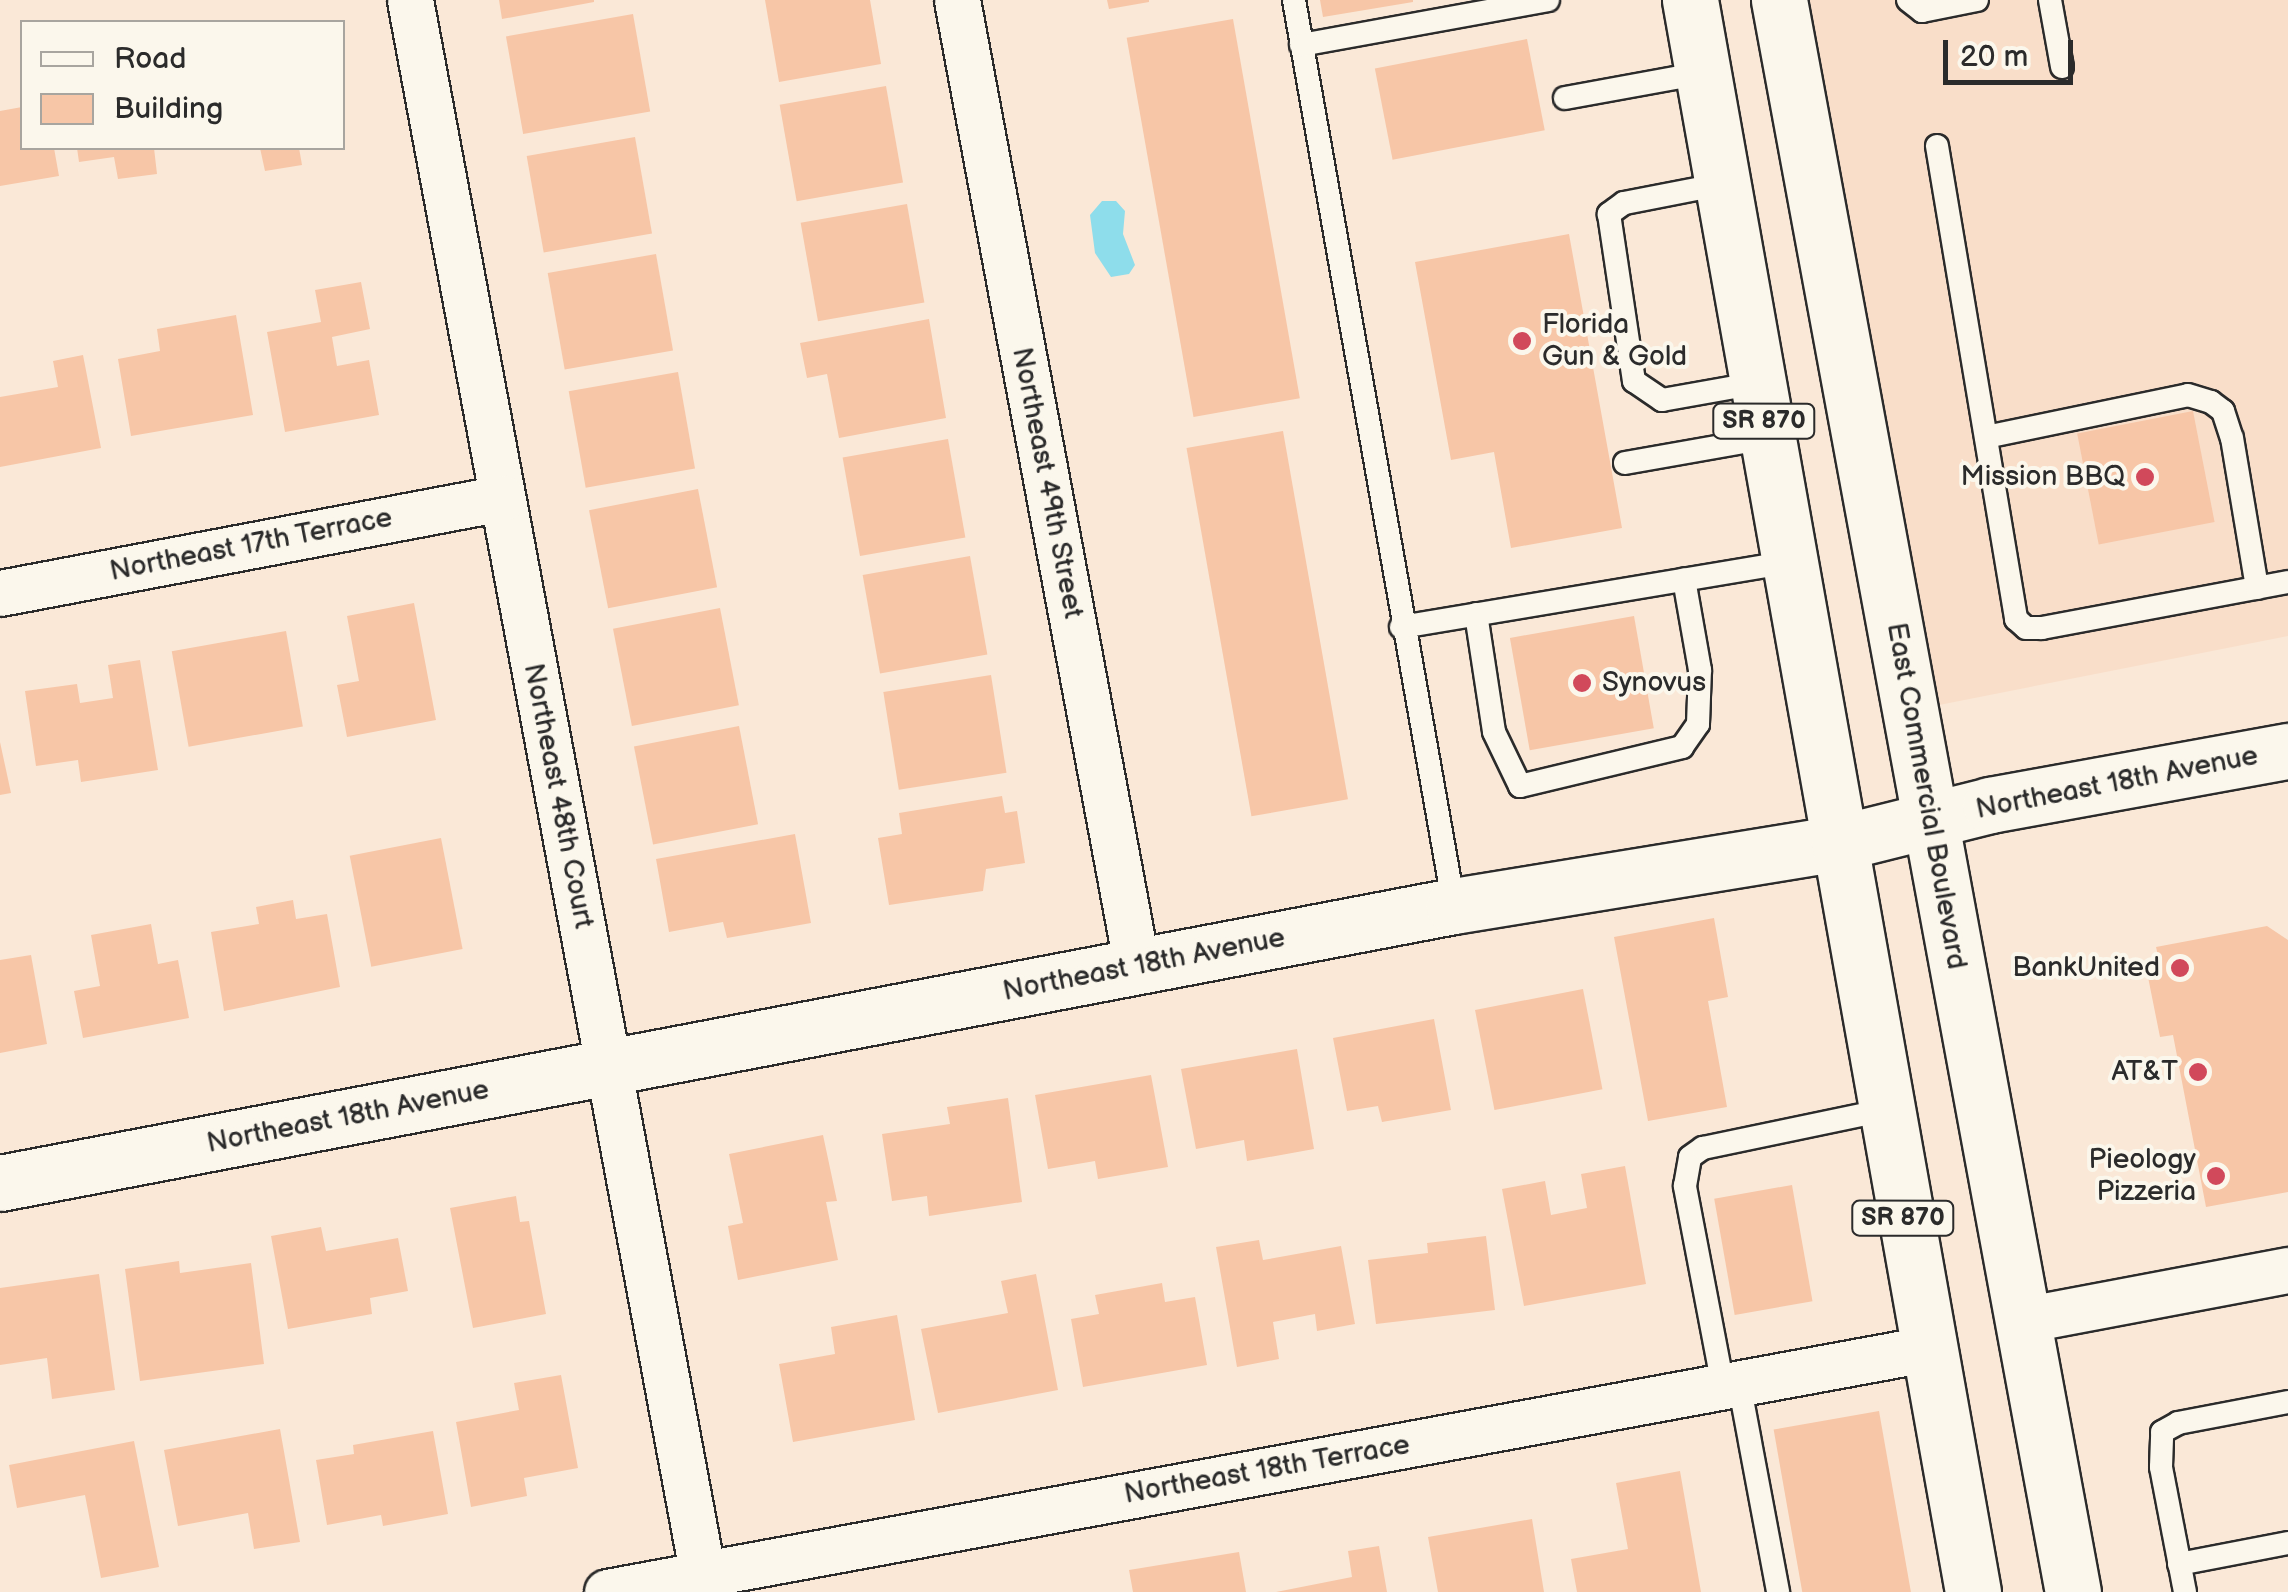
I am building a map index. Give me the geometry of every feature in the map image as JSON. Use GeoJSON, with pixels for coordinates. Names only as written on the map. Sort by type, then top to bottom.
{"type":"FeatureCollection","features":[{"type":"Feature","properties":{"kind":"main road","name":"SR 870"},"geometry":{"type":"LineString","coordinates":[[1690,0],[1926,1349],[1973,1592]]}},
{"type":"Feature","properties":{"kind":"main road","name":"East Commercial Boulevard"},"geometry":{"type":"LineString","coordinates":[[1780,0],[2073,1592]]}},
{"type":"Feature","properties":{"kind":"main road","name":"Northeast 18th Avenue"},"geometry":{"type":"LineString","coordinates":[[0,1183],[1454,906],[1839,843],[1930,820],[2288,751]]}},
{"type":"Feature","properties":{"kind":"street","name":"Northeast 48th Court"},"geometry":{"type":"LineString","coordinates":[[410,0],[705,1583]]}},
{"type":"Feature","properties":{"kind":"street","name":"Northeast 49th Street"},"geometry":{"type":"LineString","coordinates":[[957,0],[1136,967]]}},
{"type":"Feature","properties":{"kind":"street","name":"Northeast 17th Terrace"},"geometry":{"type":"LineString","coordinates":[[0,592],[502,498]]}},
{"type":"Feature","properties":{"kind":"street"},"geometry":{"type":"LineString","coordinates":[[2023,1320],[2288,1270]]}},
{"type":"Feature","properties":{"kind":"street","name":"Northeast 18th Terrace"},"geometry":{"type":"LineString","coordinates":[[607,1592],[705,1583],[1926,1349]]}},
{"type":"Feature","properties":{"kind":"lane"},"geometry":{"type":"LineString","coordinates":[[1294,0],[1454,906]]}},
{"type":"Feature","properties":{"kind":"lane"},"geometry":{"type":"LineString","coordinates":[[1301,46],[1548,0]]}},
{"type":"Feature","properties":{"kind":"lane"},"geometry":{"type":"LineString","coordinates":[[1908,0],[1922,11],[1977,0]]}},
{"type":"Feature","properties":{"kind":"lane"},"geometry":{"type":"LineString","coordinates":[[2050,0],[2062,67]]}},
{"type":"Feature","properties":{"kind":"lane"},"geometry":{"type":"LineString","coordinates":[[1565,98],[1702,73]]}},
{"type":"Feature","properties":{"kind":"lane"},"geometry":{"type":"LineString","coordinates":[[1937,146],[2016,619],[2026,628],[2288,582]]}},
{"type":"Feature","properties":{"kind":"lane"},"geometry":{"type":"LineString","coordinates":[[1722,184],[1624,203],[1610,214],[1634,381],[1662,400],[1757,383]]}},
{"type":"Feature","properties":{"kind":"lane"},"geometry":{"type":"LineString","coordinates":[[1986,437],[2188,395],[2211,402],[2223,410],[2232,438],[2257,588]]}},
{"type":"Feature","properties":{"kind":"lane"},"geometry":{"type":"LineString","coordinates":[[1625,463],[1768,438]]}},
{"type":"Feature","properties":{"kind":"lane"},"geometry":{"type":"LineString","coordinates":[[1402,627],[1789,562]]}},
{"type":"Feature","properties":{"kind":"lane"},"geometry":{"type":"LineString","coordinates":[[1476,614],[1494,732],[1520,786],[1682,747],[1698,724],[1700,670],[1684,579]]}},
{"type":"Feature","properties":{"kind":"lane"},"geometry":{"type":"LineString","coordinates":[[1778,1592],[1685,1186],[1690,1157],[1703,1148],[1885,1110]]}},
{"type":"Feature","properties":{"kind":"lane"},"geometry":{"type":"LineString","coordinates":[[2184,1592],[2161,1467],[2162,1432],[2178,1423],[2288,1402]]}},
{"type":"Feature","properties":{"kind":"lane"},"geometry":{"type":"LineString","coordinates":[[2180,1564],[2288,1543]]}},
{"type":"Feature","properties":{"kind":"shaded area"},"geometry":{"type":"Polygon","coordinates":[[[1806,0],[2288,0],[2288,636],[1934,706],[1806,0]]]}},
{"type":"Feature","properties":{"kind":"water"},"geometry":{"type":"Polygon","coordinates":[[[1102,201],[1116,201],[1125,211],[1123,234],[1135,265],[1129,274],[1111,277],[1095,253],[1090,215],[1102,201]]]}},
{"type":"Feature","properties":{"kind":"building"},"geometry":{"type":"Polygon","coordinates":[[[499,0],[594,0],[594,2],[502,19],[499,0]]]}},
{"type":"Feature","properties":{"kind":"building"},"geometry":{"type":"Polygon","coordinates":[[[765,0],[870,0],[881,64],[779,82],[765,0]]]}},
{"type":"Feature","properties":{"kind":"building"},"geometry":{"type":"Polygon","coordinates":[[[1107,0],[1149,0],[1149,2],[1109,9],[1107,0]]]}},
{"type":"Feature","properties":{"kind":"building"},"geometry":{"type":"Polygon","coordinates":[[[1320,0],[1413,0],[1413,2],[1323,17],[1320,0]]]}},
{"type":"Feature","properties":{"kind":"building"},"geometry":{"type":"Polygon","coordinates":[[[633,14],[650,111],[523,134],[506,36],[633,14]]]}},
{"type":"Feature","properties":{"kind":"building"},"geometry":{"type":"Polygon","coordinates":[[[1233,19],[1300,398],[1193,417],[1127,38],[1233,19]]]}},
{"type":"Feature","properties":{"kind":"building"},"geometry":{"type":"Polygon","coordinates":[[[1527,39],[1545,130],[1393,160],[1375,69],[1527,39]]]}},
{"type":"Feature","properties":{"kind":"building"},"geometry":{"type":"Polygon","coordinates":[[[886,86],[903,183],[797,201],[780,105],[886,86]]]}},
{"type":"Feature","properties":{"kind":"building"},"geometry":{"type":"Polygon","coordinates":[[[20,107],[20,150],[54,150],[59,176],[0,186],[0,111],[20,107]]]}},
{"type":"Feature","properties":{"kind":"building"},"geometry":{"type":"Polygon","coordinates":[[[635,137],[652,234],[544,253],[527,156],[635,137]]]}},
{"type":"Feature","properties":{"kind":"building"},"geometry":{"type":"Polygon","coordinates":[[[77,150],[154,150],[157,174],[118,179],[114,157],[79,162],[77,150]]]}},
{"type":"Feature","properties":{"kind":"building"},"geometry":{"type":"Polygon","coordinates":[[[260,150],[299,150],[302,165],[265,171],[260,150]]]}},
{"type":"Feature","properties":{"kind":"building"},"geometry":{"type":"Polygon","coordinates":[[[907,204],[924,302],[818,321],[801,223],[907,204]]]}},
{"type":"Feature","properties":{"kind":"building"},"geometry":{"type":"Polygon","coordinates":[[[1569,234],[1622,528],[1511,548],[1494,452],[1451,460],[1415,262],[1569,234]]]}},
{"type":"Feature","properties":{"kind":"building"},"geometry":{"type":"Polygon","coordinates":[[[656,254],[673,351],[565,370],[548,273],[656,254]]]}},
{"type":"Feature","properties":{"kind":"building"},"geometry":{"type":"Polygon","coordinates":[[[361,282],[370,329],[332,337],[337,366],[369,360],[379,415],[285,432],[267,332],[321,322],[315,290],[361,282]]]}},
{"type":"Feature","properties":{"kind":"building"},"geometry":{"type":"Polygon","coordinates":[[[236,315],[253,415],[131,436],[118,359],[160,351],[157,329],[236,315]]]}},
{"type":"Feature","properties":{"kind":"building"},"geometry":{"type":"Polygon","coordinates":[[[929,319],[946,418],[839,438],[827,374],[807,378],[800,343],[929,319]]]}},
{"type":"Feature","properties":{"kind":"building"},"geometry":{"type":"Polygon","coordinates":[[[83,355],[101,448],[0,467],[0,397],[58,387],[53,361],[83,355]]]}},
{"type":"Feature","properties":{"kind":"building"},"geometry":{"type":"Polygon","coordinates":[[[678,372],[695,469],[586,488],[569,391],[678,372]]]}},
{"type":"Feature","properties":{"kind":"building"},"geometry":{"type":"Polygon","coordinates":[[[2193,411],[2215,522],[2099,544],[2077,434],[2193,411]]]}},
{"type":"Feature","properties":{"kind":"building"},"geometry":{"type":"Polygon","coordinates":[[[1283,431],[1348,799],[1251,816],[1186,448],[1283,431]]]}},
{"type":"Feature","properties":{"kind":"building"},"geometry":{"type":"Polygon","coordinates":[[[948,439],[965,537],[860,556],[843,458],[948,439]]]}},
{"type":"Feature","properties":{"kind":"building"},"geometry":{"type":"Polygon","coordinates":[[[698,489],[717,587],[608,608],[589,510],[698,489]]]}},
{"type":"Feature","properties":{"kind":"building"},"geometry":{"type":"Polygon","coordinates":[[[970,556],[987,654],[880,673],[863,575],[970,556]]]}},
{"type":"Feature","properties":{"kind":"building"},"geometry":{"type":"Polygon","coordinates":[[[414,603],[436,720],[347,737],[337,685],[359,681],[347,616],[414,603]]]}},
{"type":"Feature","properties":{"kind":"building"},"geometry":{"type":"Polygon","coordinates":[[[720,608],[739,705],[632,726],[613,629],[720,608]]]}},
{"type":"Feature","properties":{"kind":"building"},"geometry":{"type":"Polygon","coordinates":[[[1634,616],[1654,728],[1530,750],[1510,638],[1634,616]]]}},
{"type":"Feature","properties":{"kind":"building"},"geometry":{"type":"Polygon","coordinates":[[[286,631],[303,727],[189,747],[172,651],[286,631]]]}},
{"type":"Feature","properties":{"kind":"building"},"geometry":{"type":"Polygon","coordinates":[[[140,660],[158,770],[81,782],[78,760],[36,766],[25,691],[77,684],[80,703],[113,698],[108,665],[140,660]]]}},
{"type":"Feature","properties":{"kind":"building"},"geometry":{"type":"Polygon","coordinates":[[[991,675],[1006,773],[899,790],[883,692],[991,675]]]}},
{"type":"Feature","properties":{"kind":"building"},"geometry":{"type":"Polygon","coordinates":[[[739,726],[758,824],[653,845],[634,746],[739,726]]]}},
{"type":"Feature","properties":{"kind":"building"},"geometry":{"type":"Polygon","coordinates":[[[0,742],[11,793],[0,795],[0,742]]]}},
{"type":"Feature","properties":{"kind":"building"},"geometry":{"type":"Polygon","coordinates":[[[1002,796],[1005,813],[1017,811],[1025,863],[986,869],[983,891],[889,905],[878,838],[902,834],[899,813],[1002,796]]]}},
{"type":"Feature","properties":{"kind":"building"},"geometry":{"type":"Polygon","coordinates":[[[795,834],[811,923],[727,938],[723,922],[669,932],[656,859],[795,834]]]}},
{"type":"Feature","properties":{"kind":"building"},"geometry":{"type":"Polygon","coordinates":[[[441,838],[463,949],[371,967],[350,856],[441,838]]]}},
{"type":"Feature","properties":{"kind":"building"},"geometry":{"type":"Polygon","coordinates":[[[293,900],[296,919],[327,914],[340,987],[224,1011],[211,932],[259,924],[256,907],[293,900]]]}},
{"type":"Feature","properties":{"kind":"building"},"geometry":{"type":"Polygon","coordinates":[[[1714,918],[1728,997],[1708,1001],[1727,1107],[1648,1121],[1614,937],[1714,918]]]}},
{"type":"Feature","properties":{"kind":"building"},"geometry":{"type":"Polygon","coordinates":[[[151,924],[158,964],[178,960],[189,1018],[83,1038],[74,991],[100,986],[91,935],[151,924]]]}},
{"type":"Feature","properties":{"kind":"building"},"geometry":{"type":"Polygon","coordinates":[[[2267,926],[2288,940],[2288,1192],[2206,1207],[2173,1035],[2160,1037],[2146,967],[2160,964],[2156,947],[2267,926]]]}},
{"type":"Feature","properties":{"kind":"building"},"geometry":{"type":"Polygon","coordinates":[[[31,955],[47,1044],[0,1053],[0,960],[31,955]]]}},
{"type":"Feature","properties":{"kind":"building"},"geometry":{"type":"Polygon","coordinates":[[[1583,989],[1602,1089],[1494,1110],[1475,1010],[1583,989]]]}},
{"type":"Feature","properties":{"kind":"building"},"geometry":{"type":"Polygon","coordinates":[[[1434,1019],[1451,1110],[1382,1122],[1378,1106],[1347,1111],[1333,1038],[1434,1019]]]}},
{"type":"Feature","properties":{"kind":"building"},"geometry":{"type":"Polygon","coordinates":[[[1297,1049],[1314,1149],[1247,1161],[1244,1140],[1196,1149],[1181,1069],[1297,1049]]]}},
{"type":"Feature","properties":{"kind":"building"},"geometry":{"type":"Polygon","coordinates":[[[1151,1075],[1168,1167],[1098,1179],[1095,1161],[1048,1169],[1035,1095],[1151,1075]]]}},
{"type":"Feature","properties":{"kind":"building"},"geometry":{"type":"Polygon","coordinates":[[[1008,1098],[1022,1202],[929,1216],[927,1196],[892,1201],[882,1134],[950,1124],[947,1107],[1008,1098]]]}},
{"type":"Feature","properties":{"kind":"building"},"geometry":{"type":"Polygon","coordinates":[[[823,1135],[837,1201],[826,1202],[838,1260],[738,1280],[728,1226],[743,1223],[729,1154],[823,1135]]]}},
{"type":"Feature","properties":{"kind":"building"},"geometry":{"type":"Polygon","coordinates":[[[1625,1166],[1646,1284],[1524,1306],[1502,1189],[1545,1181],[1551,1215],[1587,1208],[1581,1174],[1625,1166]]]}},
{"type":"Feature","properties":{"kind":"building"},"geometry":{"type":"Polygon","coordinates":[[[1792,1185],[1812,1301],[1735,1315],[1714,1199],[1792,1185]]]}},
{"type":"Feature","properties":{"kind":"building"},"geometry":{"type":"Polygon","coordinates":[[[516,1196],[520,1222],[529,1221],[546,1314],[473,1328],[450,1208],[516,1196]]]}},
{"type":"Feature","properties":{"kind":"building"},"geometry":{"type":"Polygon","coordinates":[[[321,1227],[326,1251],[398,1238],[408,1291],[370,1298],[372,1314],[288,1329],[271,1236],[321,1227]]]}},
{"type":"Feature","properties":{"kind":"building"},"geometry":{"type":"Polygon","coordinates":[[[1486,1236],[1495,1310],[1376,1324],[1368,1260],[1428,1253],[1427,1243],[1486,1236]]]}},
{"type":"Feature","properties":{"kind":"building"},"geometry":{"type":"Polygon","coordinates":[[[1259,1240],[1263,1260],[1341,1246],[1355,1324],[1317,1331],[1315,1314],[1273,1322],[1279,1359],[1237,1367],[1216,1247],[1259,1240]]]}},
{"type":"Feature","properties":{"kind":"building"},"geometry":{"type":"Polygon","coordinates":[[[179,1261],[180,1273],[251,1263],[264,1364],[140,1381],[125,1269],[179,1261]]]}},
{"type":"Feature","properties":{"kind":"building"},"geometry":{"type":"Polygon","coordinates":[[[99,1274],[115,1390],[52,1399],[47,1358],[0,1365],[0,1288],[99,1274]]]}},
{"type":"Feature","properties":{"kind":"building"},"geometry":{"type":"Polygon","coordinates":[[[1036,1274],[1058,1390],[938,1413],[921,1329],[1008,1313],[1001,1281],[1036,1274]]]}},
{"type":"Feature","properties":{"kind":"building"},"geometry":{"type":"Polygon","coordinates":[[[1162,1283],[1165,1302],[1195,1297],[1207,1365],[1083,1387],[1071,1319],[1099,1314],[1095,1295],[1162,1283]]]}},
{"type":"Feature","properties":{"kind":"building"},"geometry":{"type":"Polygon","coordinates":[[[897,1315],[915,1420],[793,1442],[779,1364],[835,1354],[831,1327],[897,1315]]]}},
{"type":"Feature","properties":{"kind":"building"},"geometry":{"type":"Polygon","coordinates":[[[561,1375],[578,1468],[524,1478],[527,1496],[471,1507],[456,1422],[519,1410],[514,1383],[561,1375]]]}},
{"type":"Feature","properties":{"kind":"building"},"geometry":{"type":"Polygon","coordinates":[[[1879,1411],[1911,1592],[1802,1592],[1774,1430],[1879,1411]]]}},
{"type":"Feature","properties":{"kind":"building"},"geometry":{"type":"Polygon","coordinates":[[[280,1429],[300,1542],[254,1549],[248,1513],[178,1526],[164,1450],[280,1429]]]}},
{"type":"Feature","properties":{"kind":"building"},"geometry":{"type":"Polygon","coordinates":[[[433,1431],[448,1514],[383,1526],[381,1515],[327,1525],[316,1460],[354,1454],[353,1445],[433,1431]]]}},
{"type":"Feature","properties":{"kind":"building"},"geometry":{"type":"Polygon","coordinates":[[[134,1441],[159,1567],[101,1578],[85,1495],[17,1508],[9,1465],[134,1441]]]}},
{"type":"Feature","properties":{"kind":"building"},"geometry":{"type":"Polygon","coordinates":[[[1680,1471],[1701,1592],[1577,1592],[1571,1559],[1628,1549],[1616,1483],[1680,1471]]]}},
{"type":"Feature","properties":{"kind":"building"},"geometry":{"type":"Polygon","coordinates":[[[1532,1519],[1544,1592],[1438,1592],[1428,1537],[1532,1519]]]}},
{"type":"Feature","properties":{"kind":"building"},"geometry":{"type":"Polygon","coordinates":[[[1379,1546],[1387,1592],[1276,1592],[1352,1577],[1348,1551],[1379,1546]]]}},
{"type":"Feature","properties":{"kind":"building"},"geometry":{"type":"Polygon","coordinates":[[[1239,1552],[1246,1592],[1133,1592],[1129,1570],[1239,1552]]]}},
{"type":"Feature","properties":{"kind":"place","name":"Florida Gun & Gold"},"geometry":{"type":"Point","coordinates":[1522,341]}},
{"type":"Feature","properties":{"kind":"place","name":"Mission BBQ"},"geometry":{"type":"Point","coordinates":[2145,477]}},
{"type":"Feature","properties":{"kind":"place","name":"Synovus"},"geometry":{"type":"Point","coordinates":[1582,683]}},
{"type":"Feature","properties":{"kind":"place","name":"BankUnited"},"geometry":{"type":"Point","coordinates":[2180,968]}},
{"type":"Feature","properties":{"kind":"place","name":"AT&T"},"geometry":{"type":"Point","coordinates":[2198,1072]}},
{"type":"Feature","properties":{"kind":"place","name":"Pieology Pizzeria"},"geometry":{"type":"Point","coordinates":[2216,1176]}}]}
